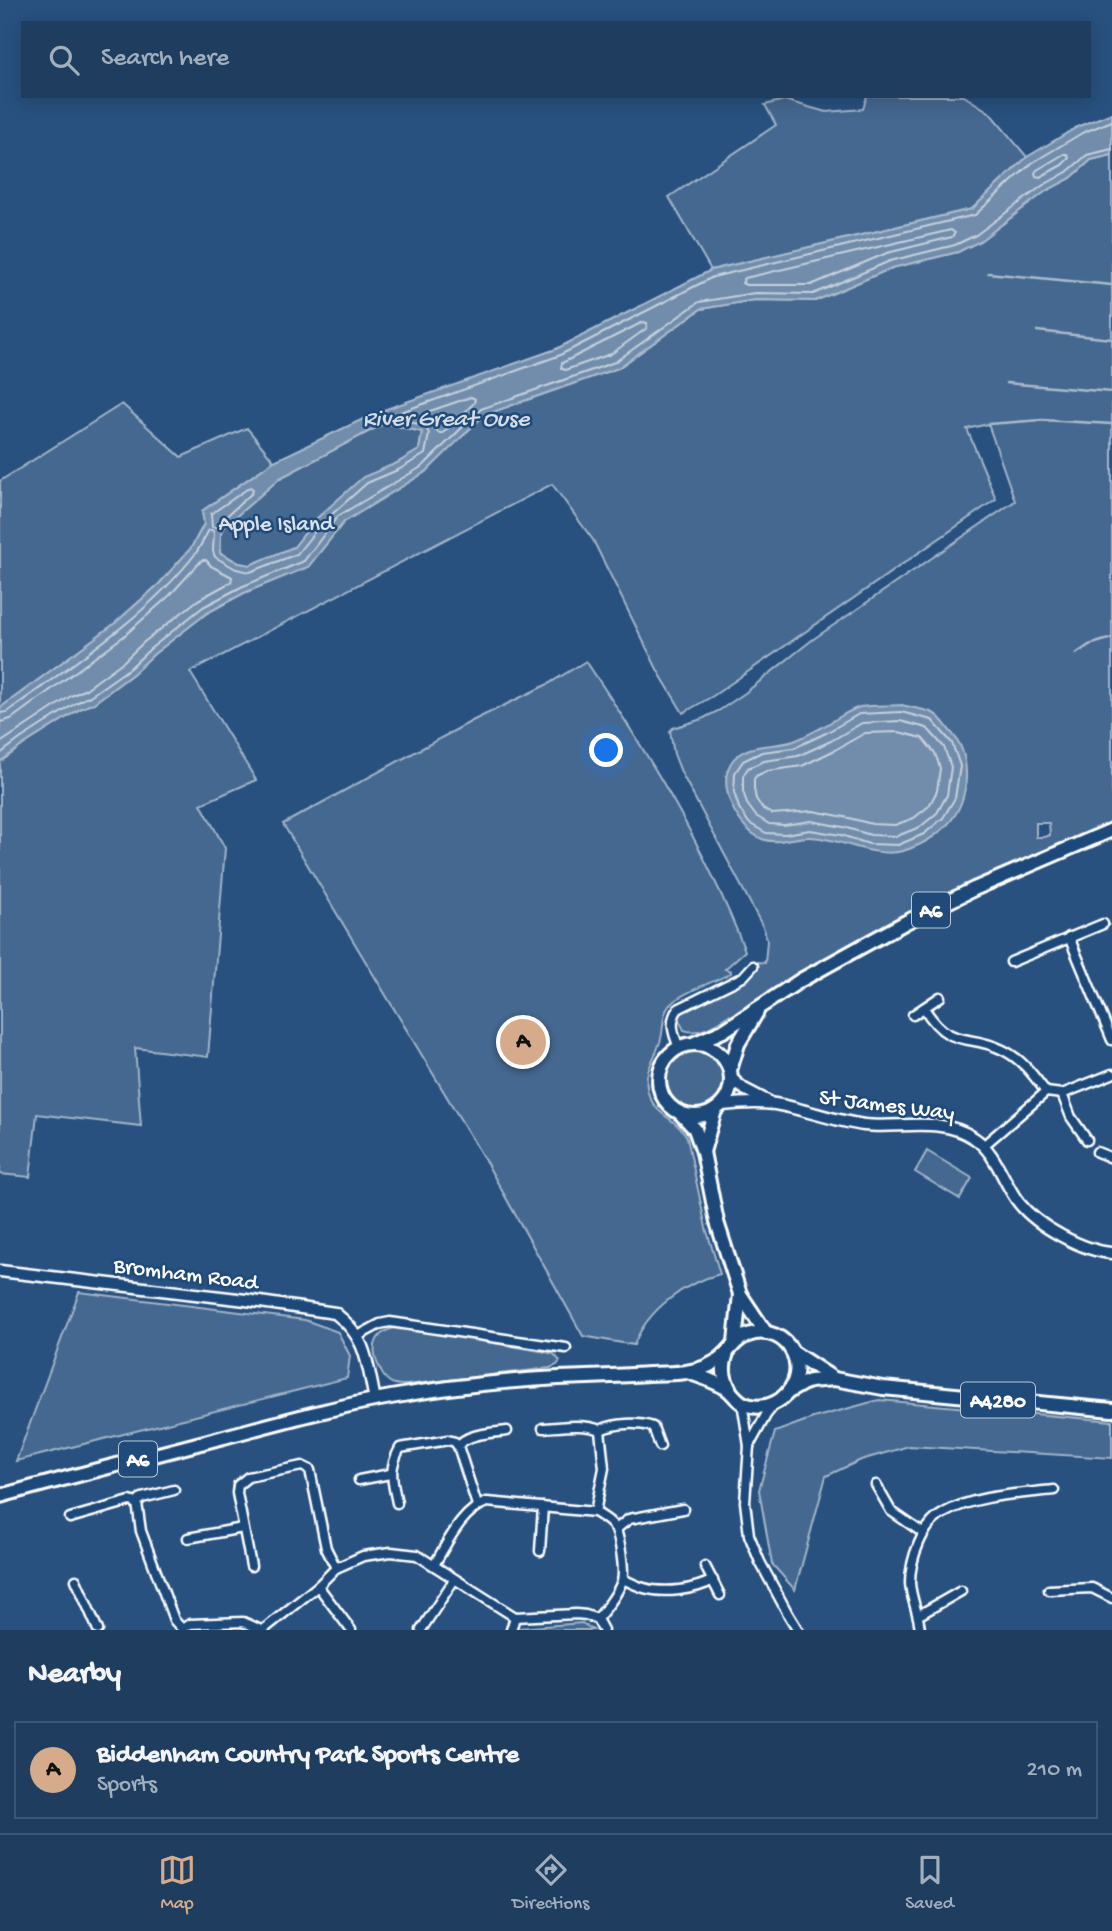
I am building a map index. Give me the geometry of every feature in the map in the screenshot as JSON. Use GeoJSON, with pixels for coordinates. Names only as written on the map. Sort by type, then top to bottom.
{"type":"FeatureCollection","features":[{"type":"Feature","properties":{"kind":"main road","name":"A6"},"geometry":{"type":"LineString","coordinates":[[765,1333],[740,1294],[717,1222],[703,1152],[695,1129],[663,1096],[659,1080],[662,1064],[673,1051],[723,1031],[801,980],[906,922],[974,889],[1112,830]]}},
{"type":"Feature","properties":{"kind":"main road","name":"A6"},"geometry":{"type":"LineString","coordinates":[[703,1152],[718,1107],[729,1092],[738,1044],[759,1008]]}},
{"type":"Feature","properties":{"kind":"main road"},"geometry":{"type":"LineString","coordinates":[[695,1043],[717,1051],[727,1063],[731,1074]]}},
{"type":"Feature","properties":{"kind":"main road"},"geometry":{"type":"LineString","coordinates":[[680,1113],[702,1115],[718,1107]]}},
{"type":"Feature","properties":{"kind":"main road","name":"A6"},"geometry":{"type":"LineString","coordinates":[[735,1342],[740,1294]]}},
{"type":"Feature","properties":{"kind":"main road"},"geometry":{"type":"LineString","coordinates":[[756,1332],[781,1339],[789,1345],[797,1363],[797,1373],[790,1391],[778,1402],[762,1407],[742,1402],[730,1390],[724,1378],[724,1363],[735,1342],[756,1332]]}},
{"type":"Feature","properties":{"kind":"main road","name":"A6"},"geometry":{"type":"LineString","coordinates":[[0,1496],[276,1423],[375,1400],[497,1382],[687,1372],[708,1366],[727,1353]]}},
{"type":"Feature","properties":{"kind":"main road","name":"A4280"},"geometry":{"type":"LineString","coordinates":[[794,1353],[834,1380]]}},
{"type":"Feature","properties":{"kind":"main road","name":"A6"},"geometry":{"type":"LineString","coordinates":[[687,1372],[730,1390]]}},
{"type":"Feature","properties":{"kind":"main road","name":"A4280"},"geometry":{"type":"LineString","coordinates":[[790,1391],[810,1381],[834,1380],[884,1388],[1112,1410]]}},
{"type":"Feature","properties":{"kind":"street"},"geometry":{"type":"LineString","coordinates":[[1011,962],[1103,924]]}},
{"type":"Feature","properties":{"kind":"street"},"geometry":{"type":"LineString","coordinates":[[1069,937],[1112,1040]]}},
{"type":"Feature","properties":{"kind":"street"},"geometry":{"type":"LineString","coordinates":[[680,1047],[672,1025],[673,1015],[678,1009],[743,977],[753,966]]}},
{"type":"Feature","properties":{"kind":"street"},"geometry":{"type":"LineString","coordinates":[[913,1015],[940,997]]}},
{"type":"Feature","properties":{"kind":"street"},"geometry":{"type":"LineString","coordinates":[[924,1008],[934,1024],[953,1037],[993,1045],[1018,1059],[1028,1067],[1046,1092],[1062,1094],[1112,1074]]}},
{"type":"Feature","properties":{"kind":"street"},"geometry":{"type":"LineString","coordinates":[[731,1074],[744,1089],[775,1104]]}},
{"type":"Feature","properties":{"kind":"street"},"geometry":{"type":"LineString","coordinates":[[983,1146],[1046,1092]]}},
{"type":"Feature","properties":{"kind":"street"},"geometry":{"type":"LineString","coordinates":[[1062,1094],[1071,1117],[1087,1140]]}},
{"type":"Feature","properties":{"kind":"street"},"geometry":{"type":"LineString","coordinates":[[718,1107],[740,1102],[775,1104]]}},
{"type":"Feature","properties":{"kind":"street","name":"St James Way"},"geometry":{"type":"LineString","coordinates":[[775,1104],[865,1125],[896,1127],[930,1124],[955,1128],[975,1138],[990,1152],[1020,1204],[1049,1228],[1078,1245],[1112,1252]]}},
{"type":"Feature","properties":{"kind":"street"},"geometry":{"type":"LineString","coordinates":[[1097,1152],[1112,1158]]}},
{"type":"Feature","properties":{"kind":"street","name":"Bromham Road"},"geometry":{"type":"LineString","coordinates":[[0,1271],[335,1313],[358,1336],[365,1353],[375,1400]]}},
{"type":"Feature","properties":{"kind":"street"},"geometry":{"type":"LineString","coordinates":[[358,1336],[380,1324],[390,1322],[566,1348]]}},
{"type":"Feature","properties":{"kind":"street"},"geometry":{"type":"LineString","coordinates":[[742,1402],[749,1446],[745,1502],[749,1535],[760,1562],[796,1629]]}},
{"type":"Feature","properties":{"kind":"street"},"geometry":{"type":"LineString","coordinates":[[749,1446],[766,1415],[778,1402]]}},
{"type":"Feature","properties":{"kind":"street"},"geometry":{"type":"LineString","coordinates":[[543,1428],[574,1426],[600,1430],[610,1426],[643,1424],[653,1427],[660,1446]]}},
{"type":"Feature","properties":{"kind":"street"},"geometry":{"type":"LineString","coordinates":[[595,1512],[604,1468],[600,1430]]}},
{"type":"Feature","properties":{"kind":"street"},"geometry":{"type":"LineString","coordinates":[[458,1446],[462,1440],[508,1431]]}},
{"type":"Feature","properties":{"kind":"street"},"geometry":{"type":"LineString","coordinates":[[397,1503],[390,1474],[393,1460],[400,1448],[448,1440],[458,1446],[477,1505]]}},
{"type":"Feature","properties":{"kind":"street"},"geometry":{"type":"LineString","coordinates":[[251,1566],[237,1493],[238,1485],[248,1478],[302,1466],[310,1470],[326,1548],[336,1568]]}},
{"type":"Feature","properties":{"kind":"street"},"geometry":{"type":"LineString","coordinates":[[359,1480],[390,1474]]}},
{"type":"Feature","properties":{"kind":"street"},"geometry":{"type":"LineString","coordinates":[[876,1485],[891,1511],[923,1533]]}},
{"type":"Feature","properties":{"kind":"street"},"geometry":{"type":"LineString","coordinates":[[137,1503],[142,1498],[174,1490]]}},
{"type":"Feature","properties":{"kind":"street"},"geometry":{"type":"LineString","coordinates":[[920,1630],[919,1615],[914,1606],[910,1584],[913,1561],[923,1533],[942,1513],[986,1497],[1054,1490]]}},
{"type":"Feature","properties":{"kind":"street"},"geometry":{"type":"LineString","coordinates":[[70,1518],[130,1501],[137,1503]]}},
{"type":"Feature","properties":{"kind":"street"},"geometry":{"type":"LineString","coordinates":[[434,1565],[465,1515],[477,1505],[487,1502],[595,1512],[606,1518],[616,1529],[622,1557],[622,1579],[610,1603],[597,1619]]}},
{"type":"Feature","properties":{"kind":"street"},"geometry":{"type":"LineString","coordinates":[[137,1503],[141,1531],[174,1620],[182,1629],[190,1624],[243,1622],[262,1630],[318,1586],[336,1568],[363,1556],[391,1552],[417,1555],[515,1617],[576,1614],[597,1619],[603,1630]]}},
{"type":"Feature","properties":{"kind":"street"},"geometry":{"type":"LineString","coordinates":[[540,1551],[542,1507]]}},
{"type":"Feature","properties":{"kind":"street"},"geometry":{"type":"LineString","coordinates":[[616,1529],[629,1520],[683,1509]]}},
{"type":"Feature","properties":{"kind":"street"},"geometry":{"type":"LineString","coordinates":[[188,1538],[243,1528]]}},
{"type":"Feature","properties":{"kind":"street"},"geometry":{"type":"LineString","coordinates":[[705,1566],[720,1595]]}},
{"type":"Feature","properties":{"kind":"street"},"geometry":{"type":"LineString","coordinates":[[622,1579],[645,1589],[664,1590],[688,1590],[713,1580]]}},
{"type":"Feature","properties":{"kind":"street"},"geometry":{"type":"LineString","coordinates":[[76,1580],[98,1630]]}},
{"type":"Feature","properties":{"kind":"street"},"geometry":{"type":"LineString","coordinates":[[421,1630],[454,1580]]}},
{"type":"Feature","properties":{"kind":"street"},"geometry":{"type":"LineString","coordinates":[[318,1586],[351,1630]]}},
{"type":"Feature","properties":{"kind":"street"},"geometry":{"type":"LineString","coordinates":[[1049,1590],[1093,1588],[1112,1598]]}},
{"type":"Feature","properties":{"kind":"street"},"geometry":{"type":"LineString","coordinates":[[919,1615],[961,1591]]}},
{"type":"Feature","properties":{"kind":"street"},"geometry":{"type":"LineString","coordinates":[[511,1630],[515,1617]]}},
{"type":"Feature","properties":{"kind":"green space"},"geometry":{"type":"Polygon","coordinates":[[[866,98],[967,98],[989,112],[1027,157],[972,209],[711,270],[669,197],[776,125],[765,105],[784,100],[826,112],[863,109],[866,98]]]}},
{"type":"Feature","properties":{"kind":"green space"},"geometry":{"type":"Polygon","coordinates":[[[1112,155],[1112,822],[916,909],[822,960],[733,1018],[729,1015],[702,1030],[684,1030],[680,1022],[676,1021],[678,1013],[747,979],[759,962],[765,963],[767,940],[764,929],[681,772],[670,731],[720,710],[812,640],[1015,501],[988,424],[967,429],[996,499],[713,696],[683,713],[658,671],[593,540],[552,484],[190,672],[256,780],[201,804],[225,848],[208,1057],[135,1048],[141,1126],[37,1114],[30,1177],[0,1174],[0,762],[80,709],[94,703],[207,613],[244,593],[308,567],[344,522],[427,471],[484,415],[618,368],[701,309],[755,300],[815,301],[892,268],[958,252],[980,241],[1046,191],[1071,178],[1091,160],[1112,155]],[[1036,823],[1036,837],[1050,835],[1049,823],[1036,823]]]}},
{"type":"Feature","properties":{"kind":"green space"},"geometry":{"type":"Polygon","coordinates":[[[122,404],[181,457],[247,428],[274,461],[202,511],[204,524],[191,548],[159,584],[114,624],[0,708],[0,481],[122,404]]]}},
{"type":"Feature","properties":{"kind":"green space","name":"Apple Island"},"geometry":{"type":"Polygon","coordinates":[[[385,423],[422,432],[419,450],[316,519],[294,547],[250,565],[239,563],[220,552],[221,534],[225,526],[280,478],[385,423]]]}},
{"type":"Feature","properties":{"kind":"green space"},"geometry":{"type":"Polygon","coordinates":[[[586,661],[674,802],[712,875],[745,951],[725,969],[731,973],[686,993],[669,1006],[664,1015],[660,1042],[646,1082],[654,1104],[679,1126],[687,1137],[706,1228],[720,1274],[693,1284],[668,1300],[648,1320],[634,1345],[583,1336],[486,1162],[283,824],[472,721],[548,684],[586,661]]]}},
{"type":"Feature","properties":{"kind":"green space"},"geometry":{"type":"Polygon","coordinates":[[[695,1051],[706,1053],[719,1064],[724,1080],[722,1091],[711,1104],[695,1109],[684,1107],[671,1096],[666,1080],[668,1069],[679,1056],[695,1051]]]}},
{"type":"Feature","properties":{"kind":"green space"},"geometry":{"type":"Polygon","coordinates":[[[927,1151],[972,1178],[960,1199],[915,1172],[927,1151]]]}},
{"type":"Feature","properties":{"kind":"green space"},"geometry":{"type":"Polygon","coordinates":[[[79,1292],[305,1320],[338,1332],[350,1356],[347,1378],[16,1461],[79,1292]]]}},
{"type":"Feature","properties":{"kind":"green space"},"geometry":{"type":"Polygon","coordinates":[[[402,1327],[546,1352],[554,1354],[560,1361],[550,1368],[396,1384],[388,1381],[382,1373],[376,1361],[375,1346],[380,1335],[393,1328],[402,1327]]]}},
{"type":"Feature","properties":{"kind":"green space"},"geometry":{"type":"Polygon","coordinates":[[[879,1400],[1112,1421],[1112,1458],[909,1446],[861,1460],[826,1476],[795,1590],[772,1564],[759,1490],[775,1432],[813,1418],[879,1400]]]}},
{"type":"Feature","properties":{"kind":"green space"},"geometry":{"type":"Polygon","coordinates":[[[582,1623],[593,1630],[520,1630],[520,1628],[582,1623]]]}},
{"type":"Feature","properties":{"kind":"water","name":"River Great Ouse"},"geometry":{"type":"Polygon","coordinates":[[[1112,113],[1112,155],[1091,160],[1071,178],[1046,191],[980,241],[958,252],[892,268],[815,301],[755,300],[701,309],[618,368],[484,415],[427,471],[344,522],[308,567],[244,593],[207,613],[94,703],[80,709],[0,762],[0,708],[114,624],[159,584],[191,548],[204,524],[202,511],[274,461],[378,412],[556,349],[711,270],[972,209],[1027,157],[1079,126],[1112,113]],[[385,423],[280,478],[225,526],[221,534],[220,553],[239,563],[250,565],[294,547],[316,519],[363,477],[397,463],[419,450],[422,432],[385,423]]]}},
{"type":"Feature","properties":{"kind":"water"},"geometry":{"type":"Polygon","coordinates":[[[902,705],[938,716],[958,742],[966,765],[964,791],[955,814],[938,833],[921,844],[892,853],[820,838],[767,841],[752,833],[735,813],[727,788],[727,775],[730,764],[744,751],[794,741],[857,708],[902,705]]]}},
{"type":"Feature","properties":{"kind":"waterway"},"geometry":{"type":"LineString","coordinates":[[988,273],[1112,285]]}},
{"type":"Feature","properties":{"kind":"waterway"},"geometry":{"type":"LineString","coordinates":[[1037,331],[1112,339]]}},
{"type":"Feature","properties":{"kind":"waterway"},"geometry":{"type":"LineString","coordinates":[[1006,383],[1112,392]]}},
{"type":"Feature","properties":{"kind":"waterway"},"geometry":{"type":"LineString","coordinates":[[988,424],[1042,420],[1112,424]]}},
{"type":"Feature","properties":{"kind":"waterway"},"geometry":{"type":"LineString","coordinates":[[1076,654],[1089,645],[1112,638]]}},
{"type":"Feature","properties":{"kind":"place","name":"Biddenham Country Park Sports Centre"},"geometry":{"type":"Point","coordinates":[523,1042]}}]}
